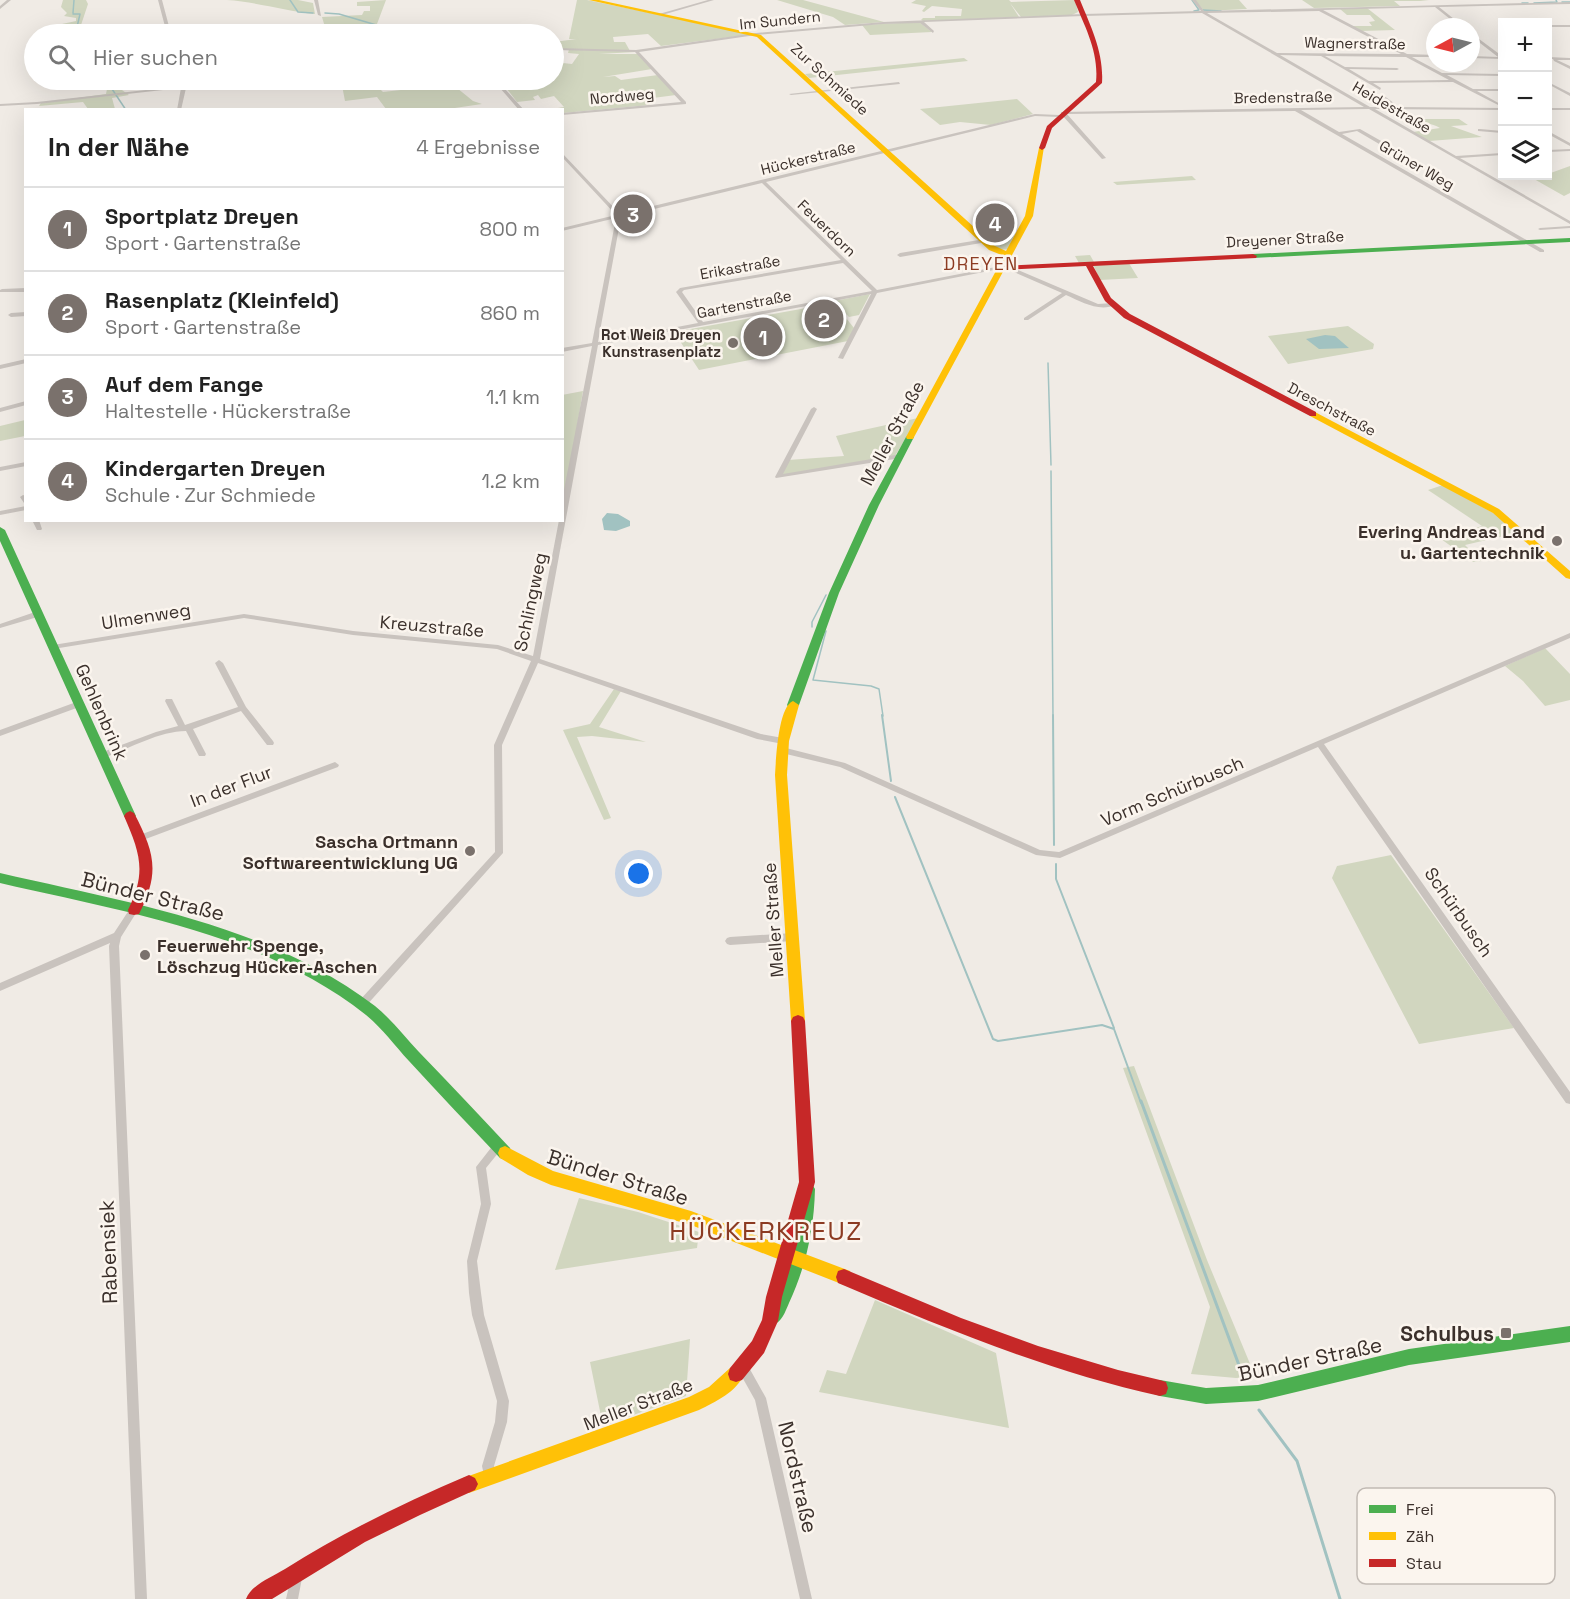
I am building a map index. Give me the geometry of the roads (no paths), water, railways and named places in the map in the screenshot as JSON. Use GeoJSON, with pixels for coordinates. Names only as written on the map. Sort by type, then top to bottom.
{"type":"FeatureCollection","features":[{"type":"Feature","properties":{"kind":"main road","name":"Zur Schmiede"},"geometry":{"type":"LineString","coordinates":[[592,0],[756,34],[995,250],[1009,255]]}},
{"type":"Feature","properties":{"kind":"main road","name":"Meller Straße"},"geometry":{"type":"LineString","coordinates":[[255,1599],[297,1571],[426,1501],[489,1476],[693,1404],[715,1393],[743,1368],[758,1347],[770,1321],[774,1297],[807,1182],[806,1134],[782,799],[783,746],[803,671],[834,592],[874,505],[1029,216],[1044,137],[1049,127],[1093,90],[1101,77],[1099,62],[1077,0]]}},
{"type":"Feature","properties":{"kind":"main road","name":"Dreyener Straße"},"geometry":{"type":"LineString","coordinates":[[1001,268],[1570,240]]}},
{"type":"Feature","properties":{"kind":"main road","name":"Dreschstraße"},"geometry":{"type":"LineString","coordinates":[[1088,264],[1113,305],[1144,327],[1496,511],[1570,576]]}},
{"type":"Feature","properties":{"kind":"main road","name":"Gehlenbrink"},"geometry":{"type":"LineString","coordinates":[[0,530],[140,838],[149,867],[148,883],[134,910]]}},
{"type":"Feature","properties":{"kind":"main road","name":"Bünder Straße"},"geometry":{"type":"LineString","coordinates":[[0,878],[213,930],[256,945],[333,986],[362,1004],[386,1024],[426,1071],[498,1147],[517,1163],[546,1178],[659,1208],[787,1254],[1000,1344],[1046,1361],[1124,1382],[1210,1396],[1243,1395],[1270,1391],[1389,1361],[1570,1334]]}},
{"type":"Feature","properties":{"kind":"main road"},"geometry":{"type":"LineString","coordinates":[[770,1321],[785,1299],[800,1259],[808,1208],[807,1182]]}},
{"type":"Feature","properties":{"kind":"street"},"geometry":{"type":"LineString","coordinates":[[0,8],[9,0]]}},
{"type":"Feature","properties":{"kind":"street"},"geometry":{"type":"LineString","coordinates":[[160,0],[166,24]]}},
{"type":"Feature","properties":{"kind":"street"},"geometry":{"type":"LineString","coordinates":[[316,0],[320,15]]}},
{"type":"Feature","properties":{"kind":"street"},"geometry":{"type":"LineString","coordinates":[[661,14],[712,0]]}},
{"type":"Feature","properties":{"kind":"street"},"geometry":{"type":"LineString","coordinates":[[1194,0],[1202,12]]}},
{"type":"Feature","properties":{"kind":"street"},"geometry":{"type":"LineString","coordinates":[[1559,1],[1570,11]]}},
{"type":"Feature","properties":{"kind":"street","name":"Im Sundern"},"geometry":{"type":"LineString","coordinates":[[564,49],[636,51],[756,34],[846,25],[1083,15],[1559,1],[1570,3]]}},
{"type":"Feature","properties":{"kind":"street"},"geometry":{"type":"LineString","coordinates":[[1434,6],[1450,18]]}},
{"type":"Feature","properties":{"kind":"street"},"geometry":{"type":"LineString","coordinates":[[1317,9],[1498,104]]}},
{"type":"Feature","properties":{"kind":"street","name":"Heidestraße"},"geometry":{"type":"LineString","coordinates":[[1202,12],[1570,224]]}},
{"type":"Feature","properties":{"kind":"street"},"geometry":{"type":"LineString","coordinates":[[921,22],[933,32]]}},
{"type":"Feature","properties":{"kind":"street"},"geometry":{"type":"LineString","coordinates":[[1552,26],[1570,26]]}},
{"type":"Feature","properties":{"kind":"street"},"geometry":{"type":"LineString","coordinates":[[1480,41],[1498,55]]}},
{"type":"Feature","properties":{"kind":"street","name":"Nordweg"},"geometry":{"type":"LineString","coordinates":[[564,114],[684,102],[636,51]]}},
{"type":"Feature","properties":{"kind":"street","name":"Wagnerstraße"},"geometry":{"type":"LineString","coordinates":[[1275,54],[1426,56]]}},
{"type":"Feature","properties":{"kind":"street"},"geometry":{"type":"LineString","coordinates":[[1320,55],[1380,89]]}},
{"type":"Feature","properties":{"kind":"street"},"geometry":{"type":"LineString","coordinates":[[1480,57],[1498,58]]}},
{"type":"Feature","properties":{"kind":"street"},"geometry":{"type":"LineString","coordinates":[[1552,58],[1570,58]]}},
{"type":"Feature","properties":{"kind":"street"},"geometry":{"type":"LineString","coordinates":[[1552,59],[1570,68]]}},
{"type":"Feature","properties":{"kind":"street"},"geometry":{"type":"LineString","coordinates":[[1344,68],[1397,69]]}},
{"type":"Feature","properties":{"kind":"street"},"geometry":{"type":"LineString","coordinates":[[1442,74],[1498,75]]}},
{"type":"Feature","properties":{"kind":"street"},"geometry":{"type":"LineString","coordinates":[[1369,82],[1455,81]]}},
{"type":"Feature","properties":{"kind":"street"},"geometry":{"type":"LineString","coordinates":[[1400,82],[1412,89]]}},
{"type":"Feature","properties":{"kind":"street"},"geometry":{"type":"LineString","coordinates":[[791,94],[899,83]]}},
{"type":"Feature","properties":{"kind":"street"},"geometry":{"type":"LineString","coordinates":[[1552,85],[1570,95]]}},
{"type":"Feature","properties":{"kind":"street"},"geometry":{"type":"LineString","coordinates":[[0,105],[37,104],[151,90]]}},
{"type":"Feature","properties":{"kind":"street"},"geometry":{"type":"LineString","coordinates":[[179,108],[183,90]]}},
{"type":"Feature","properties":{"kind":"street"},"geometry":{"type":"LineString","coordinates":[[504,90],[520,108]]}},
{"type":"Feature","properties":{"kind":"street"},"geometry":{"type":"LineString","coordinates":[[1471,90],[1498,90]]}},
{"type":"Feature","properties":{"kind":"street"},"geometry":{"type":"LineString","coordinates":[[1383,96],[1398,108]]}},
{"type":"Feature","properties":{"kind":"street","name":"Bredenstraße"},"geometry":{"type":"LineString","coordinates":[[1061,115],[1498,107]]}},
{"type":"Feature","properties":{"kind":"street","name":"Grüner Weg"},"geometry":{"type":"LineString","coordinates":[[1295,109],[1542,251]]}},
{"type":"Feature","properties":{"kind":"street"},"geometry":{"type":"LineString","coordinates":[[1552,109],[1570,109]]}},
{"type":"Feature","properties":{"kind":"street","name":"Hückerstraße"},"geometry":{"type":"LineString","coordinates":[[564,230],[1035,115],[1061,115]]}},
{"type":"Feature","properties":{"kind":"street"},"geometry":{"type":"LineString","coordinates":[[1061,115],[1104,158]]}},
{"type":"Feature","properties":{"kind":"street"},"geometry":{"type":"LineString","coordinates":[[1338,134],[1358,130],[1389,147]]}},
{"type":"Feature","properties":{"kind":"street"},"geometry":{"type":"LineString","coordinates":[[1480,130],[1498,132]]}},
{"type":"Feature","properties":{"kind":"street"},"geometry":{"type":"LineString","coordinates":[[1552,135],[1570,145]]}},
{"type":"Feature","properties":{"kind":"street"},"geometry":{"type":"LineString","coordinates":[[1552,152],[1570,150]]}},
{"type":"Feature","properties":{"kind":"street"},"geometry":{"type":"LineString","coordinates":[[1457,158],[1498,154]]}},
{"type":"Feature","properties":{"kind":"street"},"geometry":{"type":"LineString","coordinates":[[564,156],[619,216]]}},
{"type":"Feature","properties":{"kind":"street","name":"Feuerdorn"},"geometry":{"type":"LineString","coordinates":[[763,181],[875,291]]}},
{"type":"Feature","properties":{"kind":"street","name":"Schlingweg"},"geometry":{"type":"LineString","coordinates":[[564,512],[619,216]]}},
{"type":"Feature","properties":{"kind":"street"},"geometry":{"type":"LineString","coordinates":[[1540,229],[1570,224]]}},
{"type":"Feature","properties":{"kind":"street"},"geometry":{"type":"LineString","coordinates":[[900,255],[985,241]]}},
{"type":"Feature","properties":{"kind":"street","name":"Erikastraße"},"geometry":{"type":"LineString","coordinates":[[702,324],[680,292],[682,289],[844,261]]}},
{"type":"Feature","properties":{"kind":"street","name":"Gartenstraße"},"geometry":{"type":"LineString","coordinates":[[564,350],[1001,268]]}},
{"type":"Feature","properties":{"kind":"street"},"geometry":{"type":"LineString","coordinates":[[1014,268],[1016,271],[1097,306],[1113,305]]}},
{"type":"Feature","properties":{"kind":"street"},"geometry":{"type":"LineString","coordinates":[[2,291],[24,290]]}},
{"type":"Feature","properties":{"kind":"street"},"geometry":{"type":"LineString","coordinates":[[841,358],[875,291]]}},
{"type":"Feature","properties":{"kind":"street"},"geometry":{"type":"LineString","coordinates":[[1026,319],[1065,293]]}},
{"type":"Feature","properties":{"kind":"street"},"geometry":{"type":"LineString","coordinates":[[11,315],[24,314]]}},
{"type":"Feature","properties":{"kind":"street"},"geometry":{"type":"LineString","coordinates":[[0,367],[24,361]]}},
{"type":"Feature","properties":{"kind":"street"},"geometry":{"type":"LineString","coordinates":[[0,410],[24,404]]}},
{"type":"Feature","properties":{"kind":"street"},"geometry":{"type":"LineString","coordinates":[[814,409],[778,477],[901,456]]}},
{"type":"Feature","properties":{"kind":"street"},"geometry":{"type":"LineString","coordinates":[[0,469],[24,464]]}},
{"type":"Feature","properties":{"kind":"street"},"geometry":{"type":"LineString","coordinates":[[0,513],[24,508]]}},
{"type":"Feature","properties":{"kind":"street"},"geometry":{"type":"LineString","coordinates":[[36,522],[39,529]]}},
{"type":"Feature","properties":{"kind":"street","name":"Schlingweg"},"geometry":{"type":"LineString","coordinates":[[362,1004],[499,853],[498,746],[536,659],[562,522]]}},
{"type":"Feature","properties":{"kind":"street"},"geometry":{"type":"LineString","coordinates":[[0,626],[38,614]]}},
{"type":"Feature","properties":{"kind":"street","name":"Kreuzstraße"},"geometry":{"type":"LineString","coordinates":[[244,616],[353,633],[498,647],[760,736],[783,746]]}},
{"type":"Feature","properties":{"kind":"street","name":"Ulmenweg"},"geometry":{"type":"LineString","coordinates":[[53,647],[244,616]]}},
{"type":"Feature","properties":{"kind":"street","name":"Vorm Schürbusch"},"geometry":{"type":"LineString","coordinates":[[783,746],[842,765],[1040,853],[1052,855],[1070,852],[1570,635]]}},
{"type":"Feature","properties":{"kind":"street"},"geometry":{"type":"LineString","coordinates":[[219,663],[243,708],[270,743]]}},
{"type":"Feature","properties":{"kind":"street"},"geometry":{"type":"LineString","coordinates":[[169,701],[202,754]]}},
{"type":"Feature","properties":{"kind":"street"},"geometry":{"type":"LineString","coordinates":[[0,733],[79,704]]}},
{"type":"Feature","properties":{"kind":"street"},"geometry":{"type":"LineString","coordinates":[[103,755],[243,708]]}},
{"type":"Feature","properties":{"kind":"street","name":"Schürbusch"},"geometry":{"type":"LineString","coordinates":[[1320,744],[1570,1100]]}},
{"type":"Feature","properties":{"kind":"street","name":"In der Flur"},"geometry":{"type":"LineString","coordinates":[[140,838],[335,765]]}},
{"type":"Feature","properties":{"kind":"street","name":"Rabensiek"},"geometry":{"type":"LineString","coordinates":[[134,910],[117,936],[114,945],[141,1599]]}},
{"type":"Feature","properties":{"kind":"street"},"geometry":{"type":"LineString","coordinates":[[0,987],[117,936]]}},
{"type":"Feature","properties":{"kind":"street"},"geometry":{"type":"LineString","coordinates":[[730,941],[793,937]]}},
{"type":"Feature","properties":{"kind":"street"},"geometry":{"type":"LineString","coordinates":[[489,1476],[488,1466],[501,1422],[503,1401],[478,1315],[472,1261],[486,1204],[481,1167],[498,1147]]}},
{"type":"Feature","properties":{"kind":"street","name":"Nordstraße"},"geometry":{"type":"LineString","coordinates":[[743,1368],[760,1398],[806,1599]]}},
{"type":"Feature","properties":{"kind":"street"},"geometry":{"type":"LineString","coordinates":[[292,1599],[297,1571]]}},
{"type":"Feature","properties":{"kind":"water"},"geometry":{"type":"Polygon","coordinates":[[[1325,335],[1335,336],[1349,348],[1319,349],[1306,339],[1325,335]]]}},
{"type":"Feature","properties":{"kind":"water"},"geometry":{"type":"Polygon","coordinates":[[[607,513],[618,514],[630,521],[630,526],[616,531],[604,530],[602,519],[607,513]]]}},
{"type":"Feature","properties":{"kind":"waterway"},"geometry":{"type":"LineString","coordinates":[[73,13],[74,0]]}},
{"type":"Feature","properties":{"kind":"waterway"},"geometry":{"type":"LineString","coordinates":[[290,0],[298,12],[313,13]]}},
{"type":"Feature","properties":{"kind":"waterway"},"geometry":{"type":"LineString","coordinates":[[1192,0],[1199,10],[1194,11]]}},
{"type":"Feature","properties":{"kind":"waterway"},"geometry":{"type":"LineString","coordinates":[[1534,3],[1557,2],[1556,0]]}},
{"type":"Feature","properties":{"kind":"waterway"},"geometry":{"type":"LineString","coordinates":[[1562,2],[1570,2]]}},
{"type":"Feature","properties":{"kind":"waterway"},"geometry":{"type":"LineString","coordinates":[[1522,3],[1528,3]]}},
{"type":"Feature","properties":{"kind":"waterway"},"geometry":{"type":"LineString","coordinates":[[1203,10],[1221,11]]}},
{"type":"Feature","properties":{"kind":"waterway"},"geometry":{"type":"LineString","coordinates":[[325,13],[339,14],[373,24]]}},
{"type":"Feature","properties":{"kind":"waterway"},"geometry":{"type":"LineString","coordinates":[[73,14],[80,14],[78,24]]}},
{"type":"Feature","properties":{"kind":"waterway"},"geometry":{"type":"LineString","coordinates":[[113,90],[125,108]]}},
{"type":"Feature","properties":{"kind":"waterway"},"geometry":{"type":"LineString","coordinates":[[1048,363],[1051,465]]}},
{"type":"Feature","properties":{"kind":"waterway"},"geometry":{"type":"LineString","coordinates":[[1051,471],[1053,716]]}},
{"type":"Feature","properties":{"kind":"waterway"},"geometry":{"type":"LineString","coordinates":[[812,627],[812,622],[826,595]]}},
{"type":"Feature","properties":{"kind":"waterway"},"geometry":{"type":"LineString","coordinates":[[826,631],[813,680],[871,686],[879,689],[883,716]]}},
{"type":"Feature","properties":{"kind":"waterway"},"geometry":{"type":"LineString","coordinates":[[882,715],[891,781]]}},
{"type":"Feature","properties":{"kind":"waterway"},"geometry":{"type":"LineString","coordinates":[[1053,715],[1054,845]]}},
{"type":"Feature","properties":{"kind":"waterway"},"geometry":{"type":"LineString","coordinates":[[895,797],[993,1039],[998,1041],[1102,1025],[1114,1029],[1141,1103]]}},
{"type":"Feature","properties":{"kind":"waterway"},"geometry":{"type":"LineString","coordinates":[[1056,864],[1056,879],[1114,1028]]}},
{"type":"Feature","properties":{"kind":"waterway"},"geometry":{"type":"LineString","coordinates":[[1141,1101],[1243,1376]]}},
{"type":"Feature","properties":{"kind":"waterway"},"geometry":{"type":"LineString","coordinates":[[1259,1410],[1297,1461],[1340,1599]]}},
{"type":"Feature","properties":{"kind":"place","name":"Auf dem Fange"},"geometry":{"type":"Point","coordinates":[633,214]}},
{"type":"Feature","properties":{"kind":"place","name":"Kindergarten Dreyen"},"geometry":{"type":"Point","coordinates":[995,223]}},
{"type":"Feature","properties":{"kind":"place","name":"Rasenplatz (Kleinfeld)"},"geometry":{"type":"Point","coordinates":[824,319]}},
{"type":"Feature","properties":{"kind":"place","name":"Sportplatz Dreyen"},"geometry":{"type":"Point","coordinates":[763,337]}},
{"type":"Feature","properties":{"kind":"place","name":"Rot Weiß Dreyen Kunstrasenplatz"},"geometry":{"type":"Point","coordinates":[733,343]}},
{"type":"Feature","properties":{"kind":"place","name":"Evering Andreas Land u. Gartentechnik"},"geometry":{"type":"Point","coordinates":[1557,541]}},
{"type":"Feature","properties":{"kind":"place","name":"Sascha Ortmann Softwareentwicklung UG"},"geometry":{"type":"Point","coordinates":[470,851]}},
{"type":"Feature","properties":{"kind":"place","name":"Feuerwehr Spenge, Löschzug Hücker-Aschen"},"geometry":{"type":"Point","coordinates":[145,955]}},
{"type":"Feature","properties":{"kind":"place","name":"Schulbus"},"geometry":{"type":"Point","coordinates":[1506,1333]}},
{"type":"Feature","properties":{"kind":"district","name":"DREYEN"},"geometry":{"type":"Point","coordinates":[981,263]}},
{"type":"Feature","properties":{"kind":"district","name":"HÜCKERKREUZ"},"geometry":{"type":"Point","coordinates":[766,1231]}}]}
